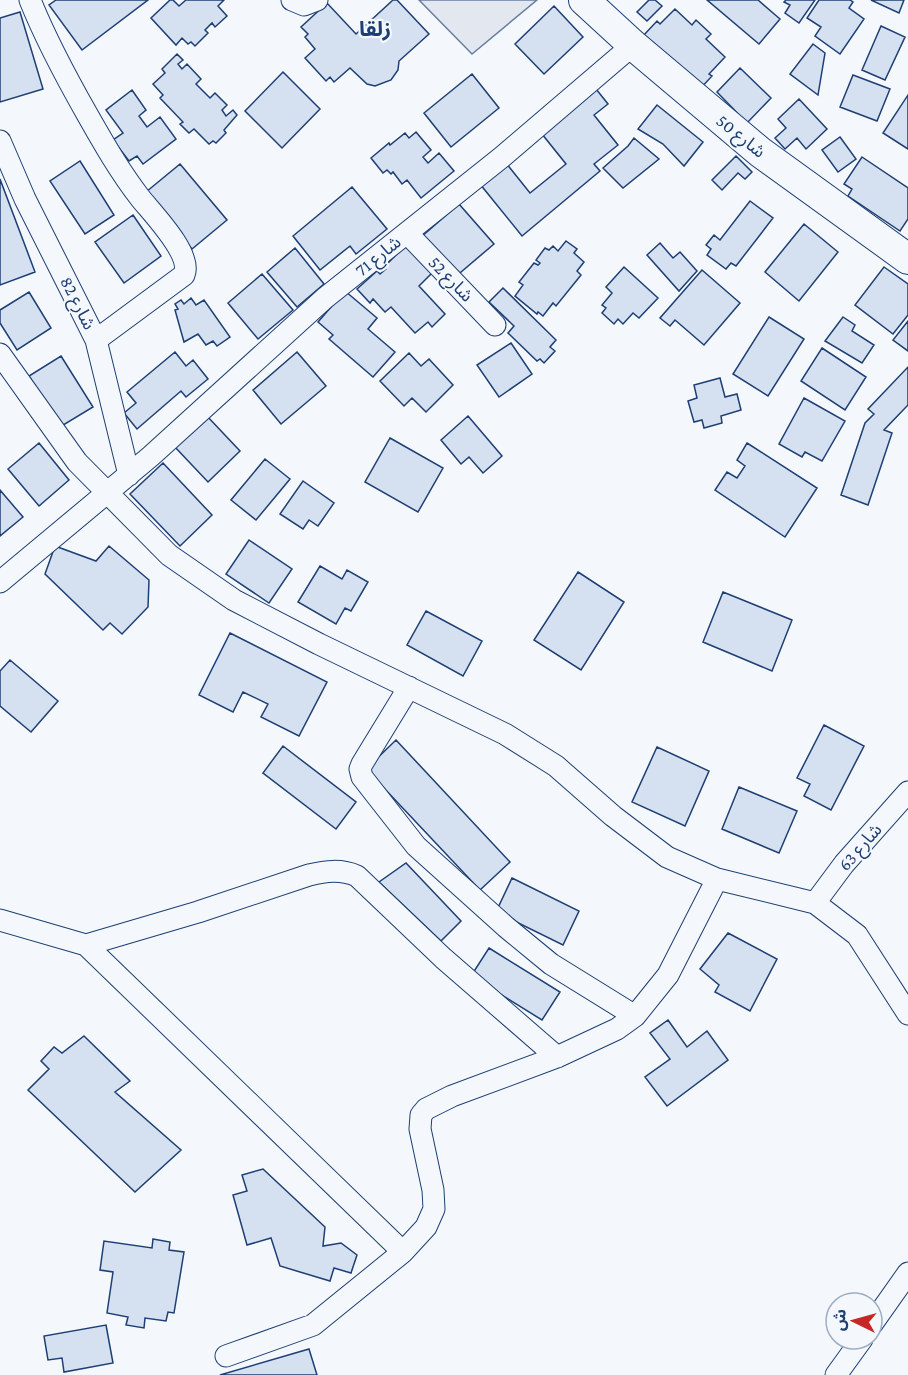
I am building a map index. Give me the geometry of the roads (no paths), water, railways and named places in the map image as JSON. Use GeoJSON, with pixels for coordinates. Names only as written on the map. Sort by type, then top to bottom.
{"type":"FeatureCollection","features":[{"type":"Feature","properties":{"kind":"street"},"geometry":{"type":"LineString","coordinates":[[30,0],[54,56],[120,172],[179,248],[186,263],[186,270],[178,280],[96,340]]}},
{"type":"Feature","properties":{"kind":"street"},"geometry":{"type":"LineString","coordinates":[[292,0],[304,5],[317,0]]}},
{"type":"Feature","properties":{"kind":"street","name":"شارع 50"},"geometry":{"type":"LineString","coordinates":[[584,0],[633,45],[760,152],[908,259]]}},
{"type":"Feature","properties":{"kind":"street","name":"شارع 71"},"geometry":{"type":"LineString","coordinates":[[0,582],[129,475],[325,298],[502,157],[633,45]]}},
{"type":"Feature","properties":{"kind":"street","name":"شارع 82"},"geometry":{"type":"LineString","coordinates":[[0,141],[25,199],[96,340],[129,475]]}},
{"type":"Feature","properties":{"kind":"street","name":"شارع 52"},"geometry":{"type":"LineString","coordinates":[[407,233],[495,325]]}},
{"type":"Feature","properties":{"kind":"street"},"geometry":{"type":"LineString","coordinates":[[0,354],[77,462],[106,494],[170,555],[234,600],[505,734],[556,766],[613,816],[667,857],[717,879],[815,903],[857,935],[908,1014]]}},
{"type":"Feature","properties":{"kind":"street"},"geometry":{"type":"LineString","coordinates":[[409,687],[360,769],[370,791],[416,846],[506,927],[551,964],[635,1016]]}},
{"type":"Feature","properties":{"kind":"street","name":"شارع 63"},"geometry":{"type":"LineString","coordinates":[[815,903],[844,864],[908,792]]}},
{"type":"Feature","properties":{"kind":"street"},"geometry":{"type":"LineString","coordinates":[[87,945],[198,912],[309,875],[326,871],[349,872],[357,876],[443,958],[557,1057]]}},
{"type":"Feature","properties":{"kind":"street"},"geometry":{"type":"LineString","coordinates":[[226,1356],[313,1325],[403,1252],[426,1227],[434,1209],[433,1190],[420,1129],[422,1115],[426,1109],[452,1096],[557,1057],[617,1029],[635,1016],[668,975],[717,879]]}},
{"type":"Feature","properties":{"kind":"street"},"geometry":{"type":"LineString","coordinates":[[0,920],[87,945],[403,1252]]}},
{"type":"Feature","properties":{"kind":"street"},"geometry":{"type":"LineString","coordinates":[[884,1307],[908,1273]]}},
{"type":"Feature","properties":{"kind":"street"},"geometry":{"type":"LineString","coordinates":[[836,1375],[853,1351]]}},
{"type":"Feature","properties":{"kind":"district","name":"زلقا"},"geometry":{"type":"Point","coordinates":[375,29]}}]}
